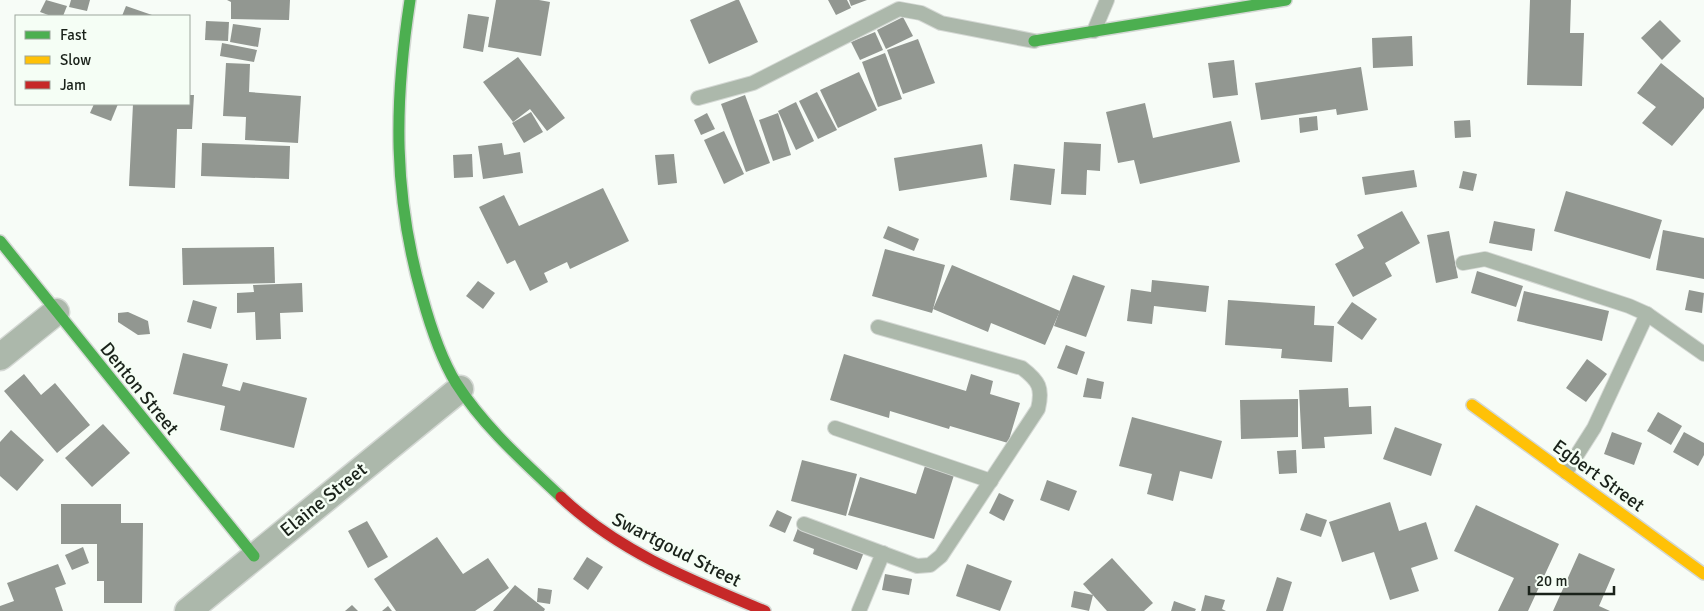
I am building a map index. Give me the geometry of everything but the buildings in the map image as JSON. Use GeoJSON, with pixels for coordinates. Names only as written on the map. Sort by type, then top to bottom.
{"type":"FeatureCollection","features":[{"type":"Feature","properties":{"kind":"street","name":"Swartgoud Street"},"geometry":{"type":"LineString","coordinates":[[410,0],[403,38],[396,121],[398,186],[406,240],[418,287],[433,333],[460,389],[514,452],[596,527],[662,565],[765,611]]}},
{"type":"Feature","properties":{"kind":"street"},"geometry":{"type":"LineString","coordinates":[[1034,42],[1286,0]]}},
{"type":"Feature","properties":{"kind":"street","name":"Denton Street"},"geometry":{"type":"LineString","coordinates":[[0,241],[254,556]]}},
{"type":"Feature","properties":{"kind":"street"},"geometry":{"type":"LineString","coordinates":[[0,357],[56,312]]}},
{"type":"Feature","properties":{"kind":"street","name":"Elaine Street"},"geometry":{"type":"LineString","coordinates":[[188,611],[460,389]]}},
{"type":"Feature","properties":{"kind":"street","name":"Egbert Street"},"geometry":{"type":"LineString","coordinates":[[1472,405],[1704,574]]}},
{"type":"Feature","properties":{"kind":"lane"},"geometry":{"type":"LineString","coordinates":[[1094,31],[1107,0]]}},
{"type":"Feature","properties":{"kind":"lane"},"geometry":{"type":"LineString","coordinates":[[698,98],[753,83],[899,9],[919,7],[942,23],[1034,42]]}},
{"type":"Feature","properties":{"kind":"lane"},"geometry":{"type":"LineString","coordinates":[[1463,263],[1485,259],[1629,306],[1647,314],[1704,354]]}},
{"type":"Feature","properties":{"kind":"lane"},"geometry":{"type":"LineString","coordinates":[[1566,472],[1594,428],[1647,314]]}},
{"type":"Feature","properties":{"kind":"lane"},"geometry":{"type":"LineString","coordinates":[[804,524],[917,566],[930,564],[942,556],[1038,409],[1041,396],[1036,379],[1022,368],[878,327]]}},
{"type":"Feature","properties":{"kind":"lane"},"geometry":{"type":"LineString","coordinates":[[835,428],[991,481]]}},
{"type":"Feature","properties":{"kind":"lane"},"geometry":{"type":"LineString","coordinates":[[859,611],[883,553]]}},
{"type":"Feature","properties":{"kind":"traffic: fast"},"geometry":{"type":"LineString","coordinates":[[410,0],[401,76],[399,112],[401,185],[413,259],[428,318],[445,363],[467,399],[505,443],[561,497]]}},
{"type":"Feature","properties":{"kind":"traffic: fast"},"geometry":{"type":"LineString","coordinates":[[1034,41],[1286,0]]}},
{"type":"Feature","properties":{"kind":"traffic: fast"},"geometry":{"type":"LineString","coordinates":[[0,241],[254,556]]}},
{"type":"Feature","properties":{"kind":"traffic: slow"},"geometry":{"type":"LineString","coordinates":[[1472,405],[1704,574]]}},
{"type":"Feature","properties":{"kind":"traffic: jam"},"geometry":{"type":"LineString","coordinates":[[561,497],[607,534],[632,549],[684,576],[765,611]]}}]}
